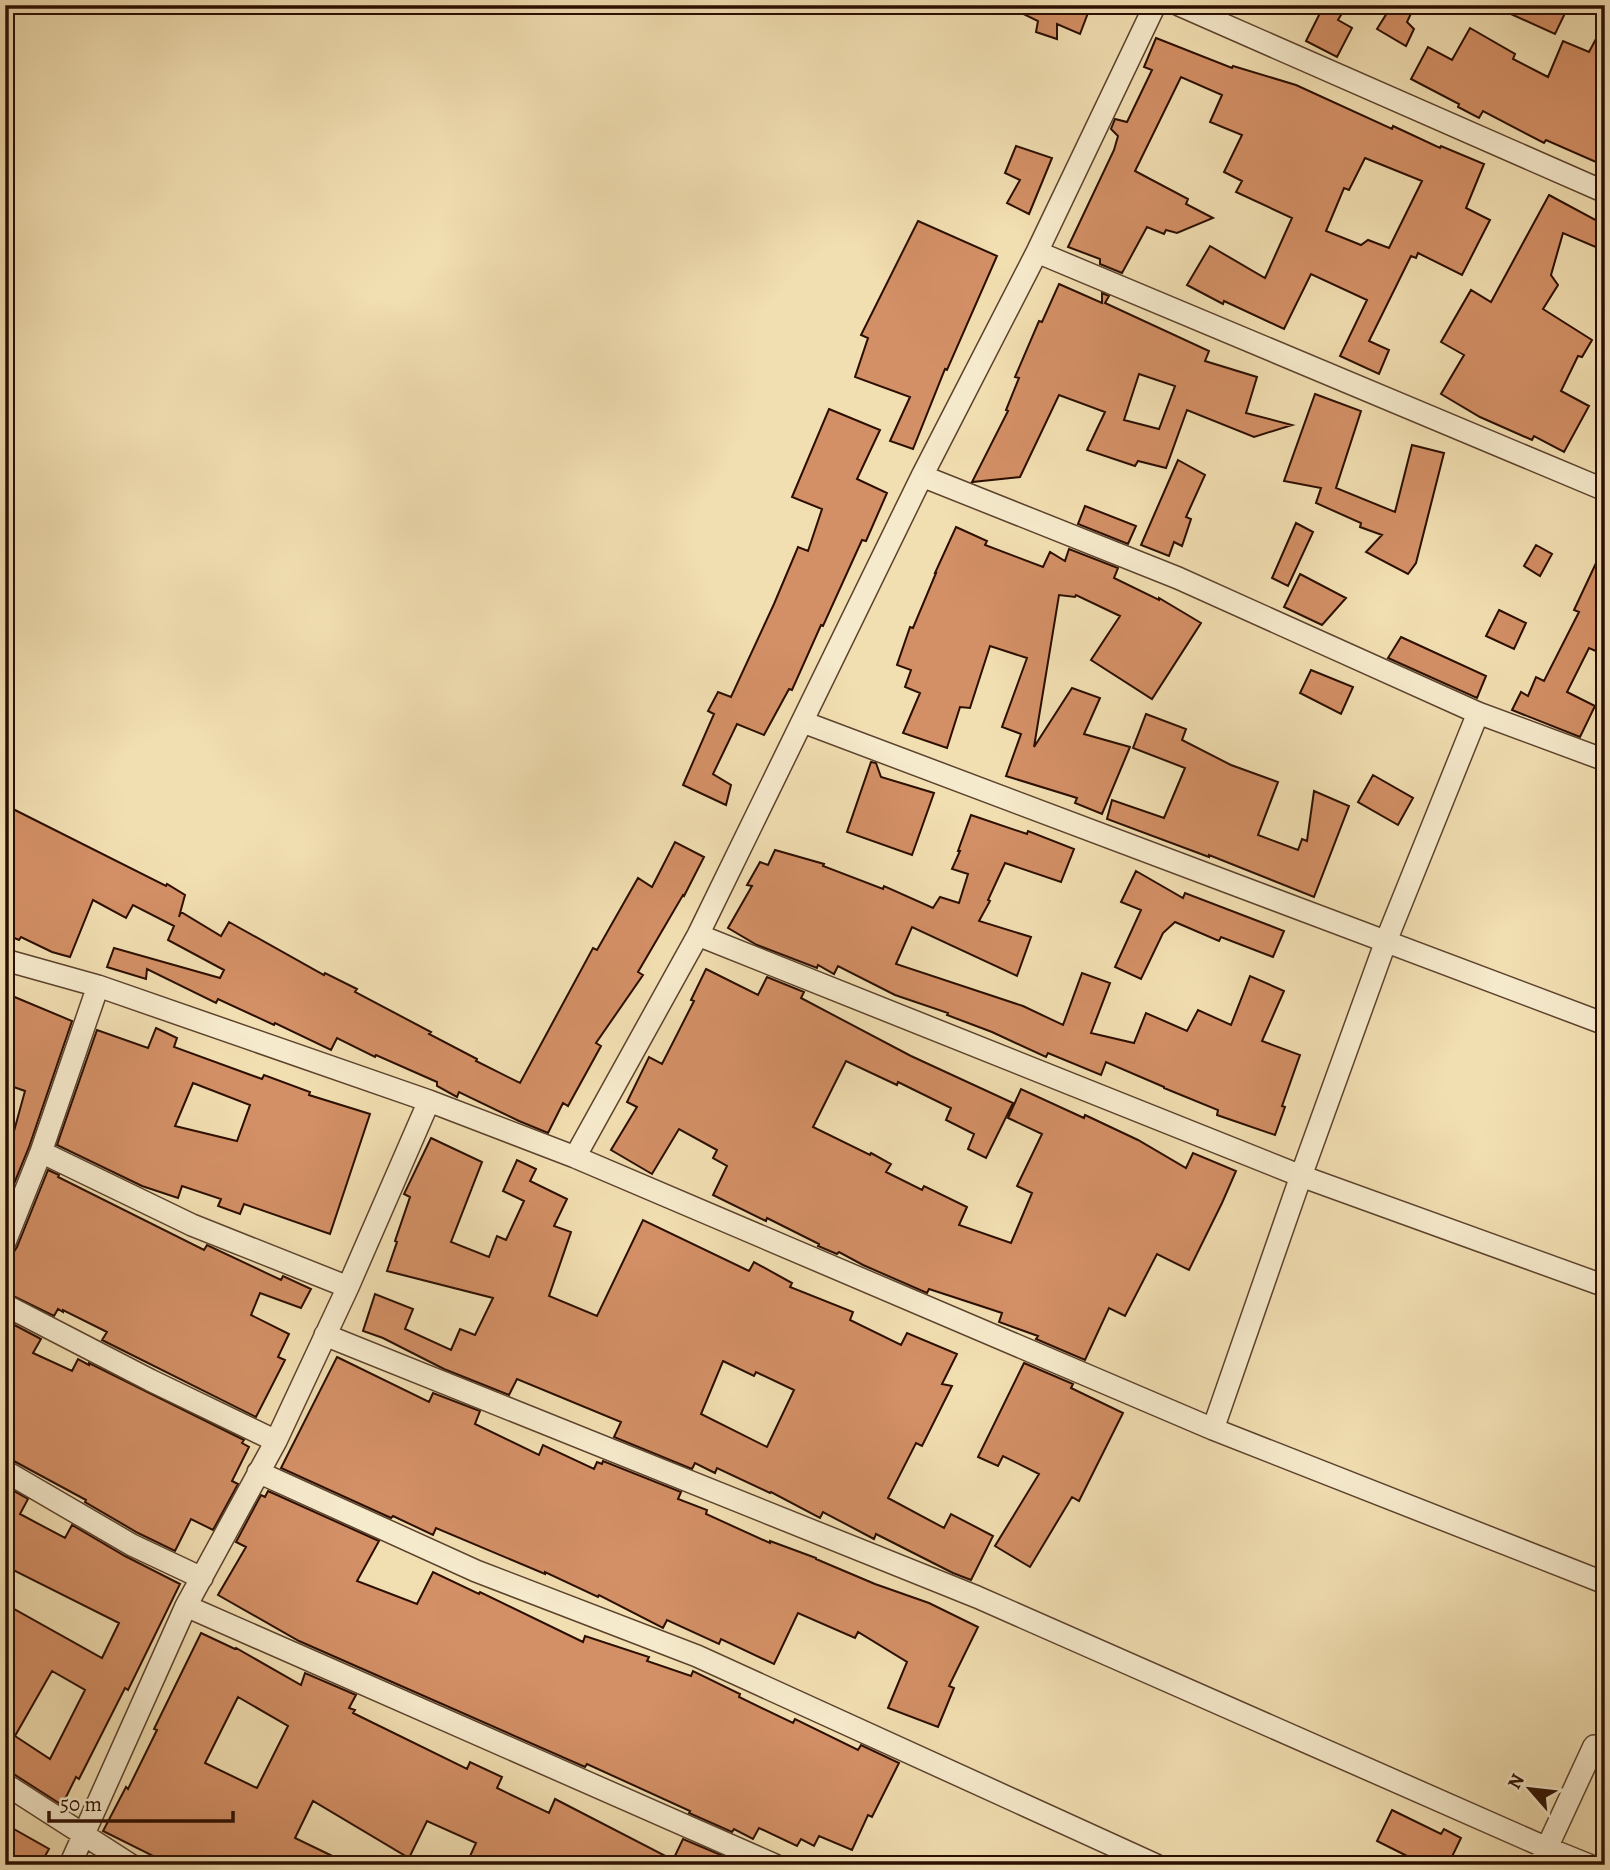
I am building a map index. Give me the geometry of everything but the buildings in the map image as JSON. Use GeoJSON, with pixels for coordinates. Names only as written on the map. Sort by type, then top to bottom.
{"type":"FeatureCollection","features":[{"type":"Feature","properties":{"kind":"street"},"geometry":{"type":"LineString","coordinates":[[575,1157],[698,935],[922,476],[1037,252],[1155,5]]}},
{"type":"Feature","properties":{"kind":"street"},"geometry":{"type":"LineString","coordinates":[[1179,5],[1605,192]]}},
{"type":"Feature","properties":{"kind":"street"},"geometry":{"type":"LineString","coordinates":[[1037,252],[1605,490]]}},
{"type":"Feature","properties":{"kind":"street"},"geometry":{"type":"LineString","coordinates":[[922,476],[1178,578],[1478,713],[1605,760]]}},
{"type":"Feature","properties":{"kind":"street"},"geometry":{"type":"LineString","coordinates":[[1213,1429],[1386,942],[1478,713]]}},
{"type":"Feature","properties":{"kind":"street"},"geometry":{"type":"LineString","coordinates":[[803,722],[1605,1024]]}},
{"type":"Feature","properties":{"kind":"street"},"geometry":{"type":"LineString","coordinates":[[698,935],[1301,1176],[1605,1286]]}},
{"type":"Feature","properties":{"kind":"street"},"geometry":{"type":"LineString","coordinates":[[5,960],[98,986],[429,1101],[575,1157],[1213,1429],[1605,1583]]}},
{"type":"Feature","properties":{"kind":"street"},"geometry":{"type":"LineString","coordinates":[[5,1242],[41,1152],[98,986]]}},
{"type":"Feature","properties":{"kind":"street"},"geometry":{"type":"LineString","coordinates":[[70,1865],[186,1606],[276,1441],[348,1287],[429,1101]]}},
{"type":"Feature","properties":{"kind":"street"},"geometry":{"type":"LineString","coordinates":[[41,1152],[192,1226],[348,1287]]}},
{"type":"Feature","properties":{"kind":"street"},"geometry":{"type":"LineString","coordinates":[[5,1304],[150,1380],[276,1441]]}},
{"type":"Feature","properties":{"kind":"street"},"geometry":{"type":"LineString","coordinates":[[325,1335],[977,1597],[1543,1856],[1589,1865]]}},
{"type":"Feature","properties":{"kind":"street"},"geometry":{"type":"LineString","coordinates":[[5,1471],[132,1545],[202,1578]]}},
{"type":"Feature","properties":{"kind":"street"},"geometry":{"type":"LineString","coordinates":[[258,1472],[476,1571],[697,1656],[1156,1865]]}},
{"type":"Feature","properties":{"kind":"street"},"geometry":{"type":"LineString","coordinates":[[186,1606],[775,1865]]}},
{"type":"Feature","properties":{"kind":"street"},"geometry":{"type":"LineString","coordinates":[[1543,1856],[1594,1746],[1605,1750]]}},
{"type":"Feature","properties":{"kind":"street"},"geometry":{"type":"LineString","coordinates":[[5,1784],[131,1865]]}}]}
